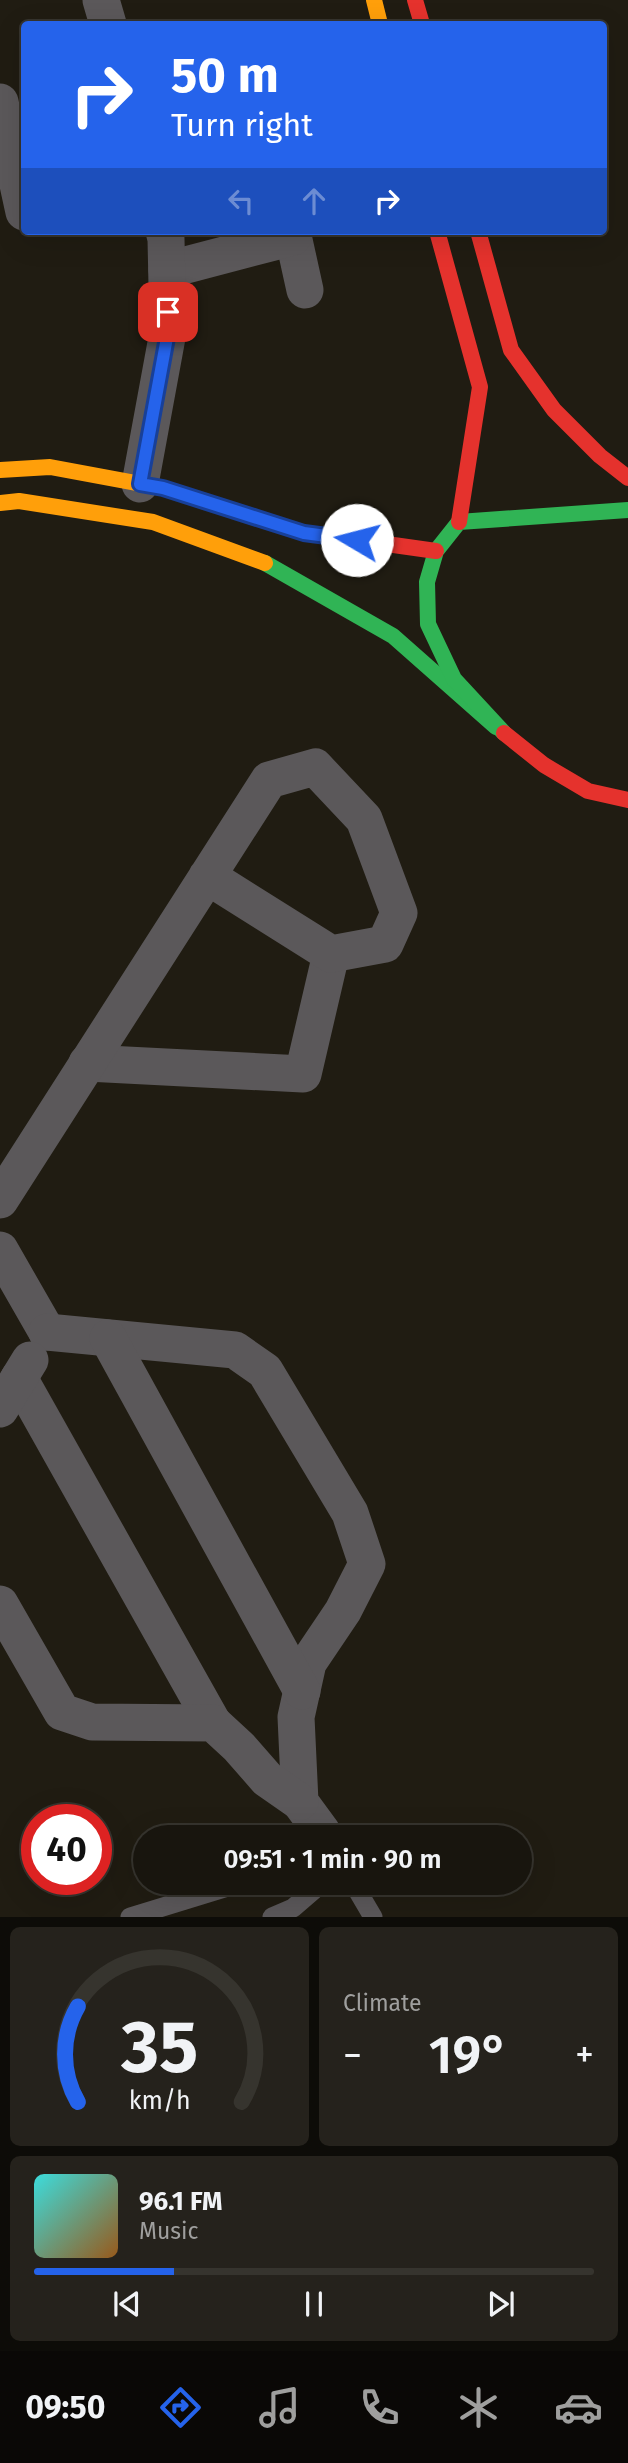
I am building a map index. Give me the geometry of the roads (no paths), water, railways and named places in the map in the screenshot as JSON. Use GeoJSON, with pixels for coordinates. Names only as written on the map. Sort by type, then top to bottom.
{"type":"FeatureCollection","features":[{"type":"Feature","properties":{"kind":"street"},"geometry":{"type":"LineString","coordinates":[[101,0],[107,21]]}},
{"type":"Feature","properties":{"kind":"street"},"geometry":{"type":"LineString","coordinates":[[374,0],[379,21]]}},
{"type":"Feature","properties":{"kind":"street"},"geometry":{"type":"LineString","coordinates":[[415,0],[421,21]]}},
{"type":"Feature","properties":{"kind":"street"},"geometry":{"type":"LineString","coordinates":[[0,102],[17,146],[21,184]]}},
{"type":"Feature","properties":{"kind":"street"},"geometry":{"type":"LineString","coordinates":[[140,484],[168,332],[164,235]]}},
{"type":"Feature","properties":{"kind":"street"},"geometry":{"type":"LineString","coordinates":[[167,270],[289,235]]}},
{"type":"Feature","properties":{"kind":"street"},"geometry":{"type":"LineString","coordinates":[[292,235],[305,290]]}},
{"type":"Feature","properties":{"kind":"street"},"geometry":{"type":"LineString","coordinates":[[439,235],[492,356],[554,410],[600,456],[628,478]]}},
{"type":"Feature","properties":{"kind":"street"},"geometry":{"type":"LineString","coordinates":[[478,235],[492,356],[480,387],[459,522],[436,551],[427,582],[428,624],[454,679],[496,727]]}},
{"type":"Feature","properties":{"kind":"street"},"geometry":{"type":"LineString","coordinates":[[0,470],[50,467],[163,488],[280,547],[393,636],[496,727],[544,765],[588,791],[628,800]]}},
{"type":"Feature","properties":{"kind":"street"},"geometry":{"type":"LineString","coordinates":[[0,503],[19,501],[153,522],[280,547],[304,533],[436,551]]}},
{"type":"Feature","properties":{"kind":"street"},"geometry":{"type":"LineString","coordinates":[[459,522],[628,510]]}},
{"type":"Feature","properties":{"kind":"street"},"geometry":{"type":"LineString","coordinates":[[0,1199],[207,876],[269,780],[315,767],[364,819],[399,913],[385,944],[331,954],[207,876]]}},
{"type":"Feature","properties":{"kind":"street"},"geometry":{"type":"LineString","coordinates":[[87,1063],[303,1074],[331,954]]}},
{"type":"Feature","properties":{"kind":"street"},"geometry":{"type":"LineString","coordinates":[[0,1250],[47,1332]]}},
{"type":"Feature","properties":{"kind":"street"},"geometry":{"type":"LineString","coordinates":[[47,1332],[235,1350],[265,1370],[350,1513],[367,1564],[343,1611],[308,1663],[296,1717],[300,1802]]}},
{"type":"Feature","properties":{"kind":"street"},"geometry":{"type":"LineString","coordinates":[[0,1409],[47,1332]]}},
{"type":"Feature","properties":{"kind":"street"},"geometry":{"type":"LineString","coordinates":[[108,1338],[302,1691]]}},
{"type":"Feature","properties":{"kind":"street"},"geometry":{"type":"LineString","coordinates":[[19,1378],[212,1723],[239,1747],[267,1779],[300,1802],[317,1825]]}},
{"type":"Feature","properties":{"kind":"street"},"geometry":{"type":"LineString","coordinates":[[0,1604],[62,1712],[92,1722],[212,1723]]}},
{"type":"Feature","properties":{"kind":"lane"},"geometry":{"type":"LineString","coordinates":[[130,1917],[202,1895]]}},
{"type":"Feature","properties":{"kind":"lane"},"geometry":{"type":"LineString","coordinates":[[272,1917],[293,1908],[308,1895]]}},
{"type":"Feature","properties":{"kind":"lane"},"geometry":{"type":"LineString","coordinates":[[360,1895],[373,1917]]}}]}
